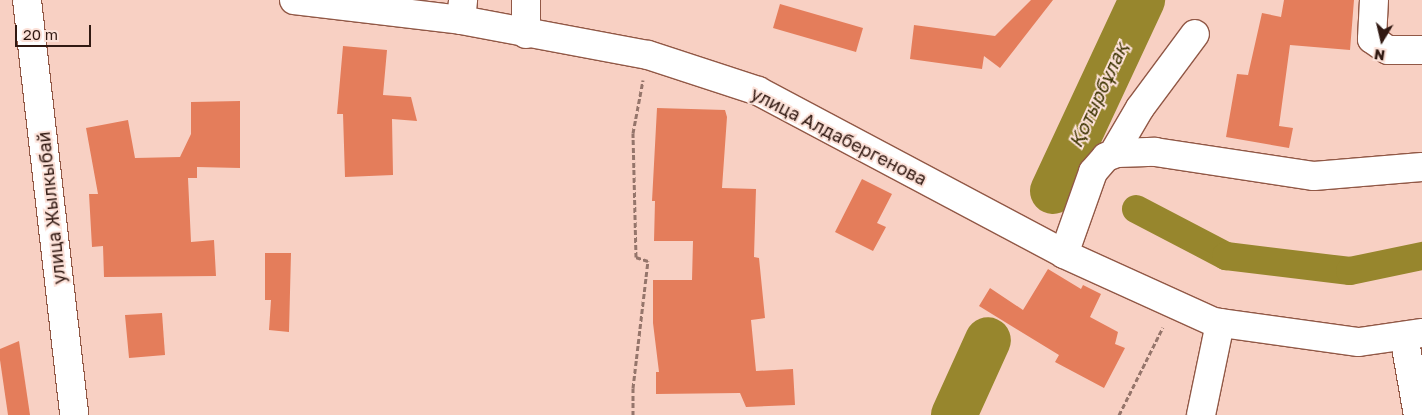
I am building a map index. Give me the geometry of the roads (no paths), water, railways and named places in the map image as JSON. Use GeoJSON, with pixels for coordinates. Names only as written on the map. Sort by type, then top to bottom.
{"type":"FeatureCollection","features":[{"type":"Feature","properties":{"kind":"street","name":"улица Жылкыбай"},"geometry":{"type":"LineString","coordinates":[[27,0],[74,415]]}},
{"type":"Feature","properties":{"kind":"street","name":"улица Алдабергенова"},"geometry":{"type":"LineString","coordinates":[[294,0],[462,10],[526,34],[648,55],[758,91],[1064,254],[1220,323],[1359,342],[1413,335]]}},
{"type":"Feature","properties":{"kind":"street"},"geometry":{"type":"LineString","coordinates":[[526,0],[526,34]]}},
{"type":"Feature","properties":{"kind":"street"},"geometry":{"type":"LineString","coordinates":[[1374,0],[1372,40],[1388,50],[1422,50]]}},
{"type":"Feature","properties":{"kind":"street"},"geometry":{"type":"LineString","coordinates":[[1113,154],[1140,108],[1195,34]]}},
{"type":"Feature","properties":{"kind":"street"},"geometry":{"type":"LineString","coordinates":[[1064,254],[1093,172],[1099,163],[1113,154],[1130,150],[1155,152],[1314,176],[1422,167]]}},
{"type":"Feature","properties":{"kind":"street"},"geometry":{"type":"LineString","coordinates":[[1201,415],[1220,323]]}},
{"type":"Feature","properties":{"kind":"street"},"geometry":{"type":"LineString","coordinates":[[1413,335],[1418,415]]}},
{"type":"Feature","properties":{"kind":"waterway","name":"Қотырбұлақ"},"geometry":{"type":"LineString","coordinates":[[1053,191],[1142,0]]}},
{"type":"Feature","properties":{"kind":"waterway"},"geometry":{"type":"LineString","coordinates":[[1136,209],[1226,256],[1350,271],[1422,256]]}},
{"type":"Feature","properties":{"kind":"waterway","name":"Қотырбұлақ"},"geometry":{"type":"LineString","coordinates":[[954,415],[988,340]]}}]}
